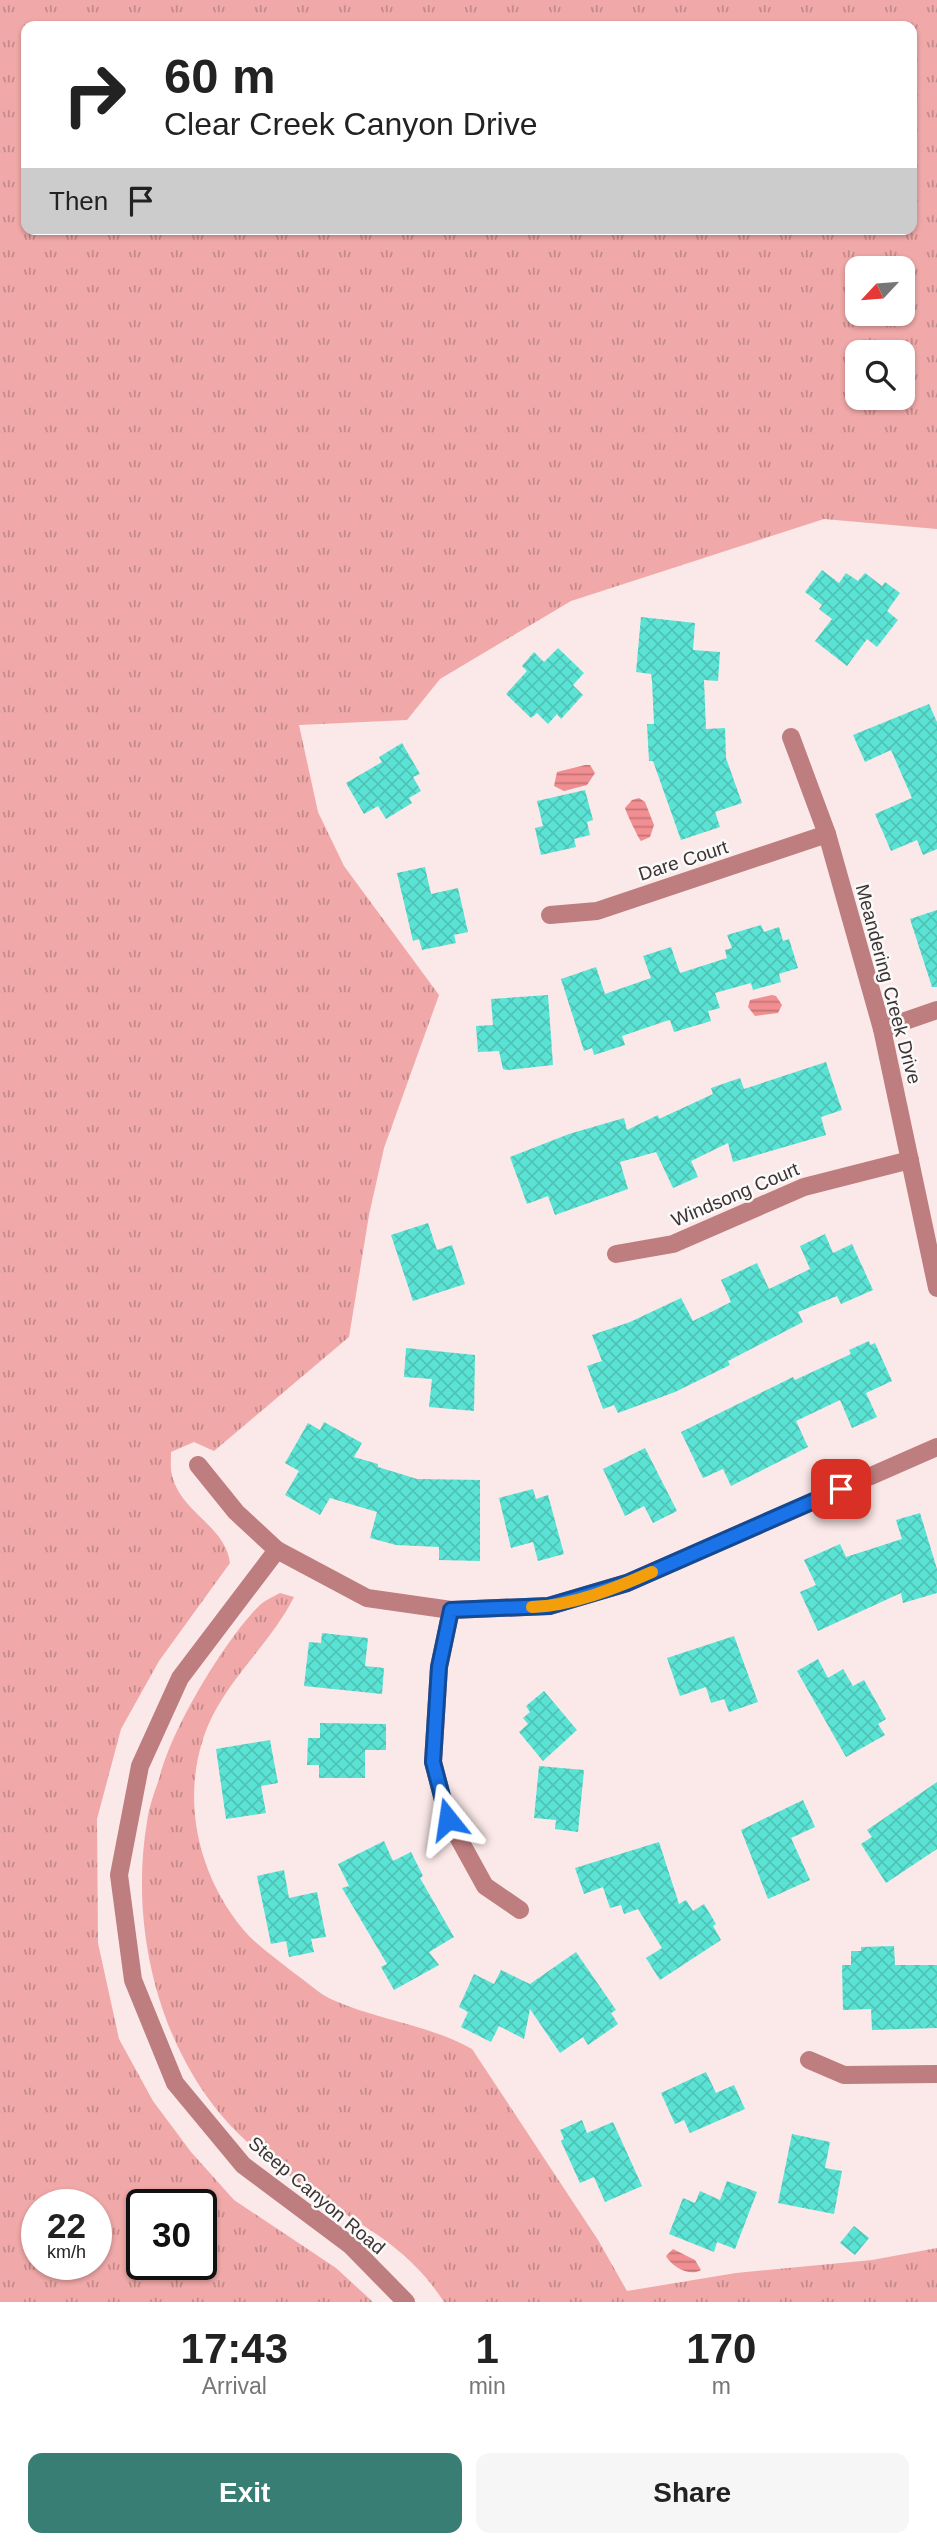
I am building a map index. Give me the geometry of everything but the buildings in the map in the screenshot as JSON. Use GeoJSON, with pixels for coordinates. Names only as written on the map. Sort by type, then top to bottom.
{"type":"FeatureCollection","features":[{"type":"Feature","properties":{"kind":"street","name":"Meandering Creek Drive"},"geometry":{"type":"LineString","coordinates":[[791,737],[827,834],[882,1028],[937,1288]]}},
{"type":"Feature","properties":{"kind":"street","name":"Dare Court"},"geometry":{"type":"LineString","coordinates":[[550,915],[597,911],[827,834]]}},
{"type":"Feature","properties":{"kind":"street"},"geometry":{"type":"LineString","coordinates":[[882,1028],[937,1010]]}},
{"type":"Feature","properties":{"kind":"street","name":"Windsong Court"},"geometry":{"type":"LineString","coordinates":[[616,1254],[673,1244],[804,1186],[910,1160]]}},
{"type":"Feature","properties":{"kind":"street"},"geometry":{"type":"LineString","coordinates":[[198,1465],[236,1512],[277,1550],[367,1598],[451,1610],[549,1606],[627,1583],[937,1447]]}},
{"type":"Feature","properties":{"kind":"street","name":"Steep Canyon Road"},"geometry":{"type":"LineString","coordinates":[[277,1550],[180,1678],[141,1766],[119,1875],[134,1980],[175,2082],[243,2165],[350,2245],[406,2302]]}},
{"type":"Feature","properties":{"kind":"street"},"geometry":{"type":"LineString","coordinates":[[451,1610],[439,1667],[433,1762],[448,1819],[485,1886],[520,1910]]}},
{"type":"Feature","properties":{"kind":"street"},"geometry":{"type":"LineString","coordinates":[[809,2060],[844,2075],[937,2074]]}},
{"type":"Feature","properties":{"kind":"green space"},"geometry":{"type":"Polygon","coordinates":[[[0,0],[937,0],[937,529],[824,519],[571,601],[440,679],[407,720],[299,725],[318,812],[344,866],[439,995],[384,1148],[369,1215],[349,1337],[214,1451],[194,1442],[171,1452],[171,1472],[177,1488],[220,1538],[230,1563],[159,1661],[121,1729],[97,1819],[98,1943],[119,2039],[153,2101],[191,2152],[234,2200],[336,2268],[373,2302],[0,2302],[0,0]]]}},
{"type":"Feature","properties":{"kind":"green space"},"geometry":{"type":"Polygon","coordinates":[[[280,1593],[294,1597],[272,1632],[221,1700],[211,1719],[203,1739],[194,1791],[195,1817],[208,1868],[218,1892],[249,1936],[328,1997],[350,2007],[438,2034],[472,2049],[598,2240],[627,2291],[736,2273],[872,2260],[937,2248],[937,2302],[444,2302],[429,2281],[395,2248],[288,2174],[230,2125],[199,2085],[180,2051],[165,2015],[153,1977],[146,1938],[142,1899],[143,1860],[152,1799],[187,1710],[215,1663],[244,1623],[260,1605],[280,1593]]]}},
{"type":"Feature","properties":{"kind":"shaded area"},"geometry":{"type":"Polygon","coordinates":[[[590,765],[595,773],[587,785],[564,791],[554,786],[557,772],[590,765]]]}},
{"type":"Feature","properties":{"kind":"shaded area"},"geometry":{"type":"Polygon","coordinates":[[[639,798],[645,802],[654,825],[650,837],[641,841],[625,808],[632,800],[639,798]]]}},
{"type":"Feature","properties":{"kind":"shaded area"},"geometry":{"type":"Polygon","coordinates":[[[776,996],[782,1005],[778,1013],[755,1016],[748,1007],[750,1000],[776,996]]]}},
{"type":"Feature","properties":{"kind":"shaded area"},"geometry":{"type":"Polygon","coordinates":[[[673,2249],[695,2260],[701,2270],[687,2272],[677,2267],[666,2256],[673,2249]]]}},
{"type":"Feature","properties":{"kind":"slow traffic"},"geometry":{"type":"LineString","coordinates":[[532,1607],[549,1606],[627,1583],[652,1572]]}},
{"type":"Feature","properties":{"kind":"route"},"geometry":{"type":"LineString","coordinates":[[448,1819],[433,1762],[439,1667],[451,1610],[549,1606],[627,1583],[841,1489]]}}]}
